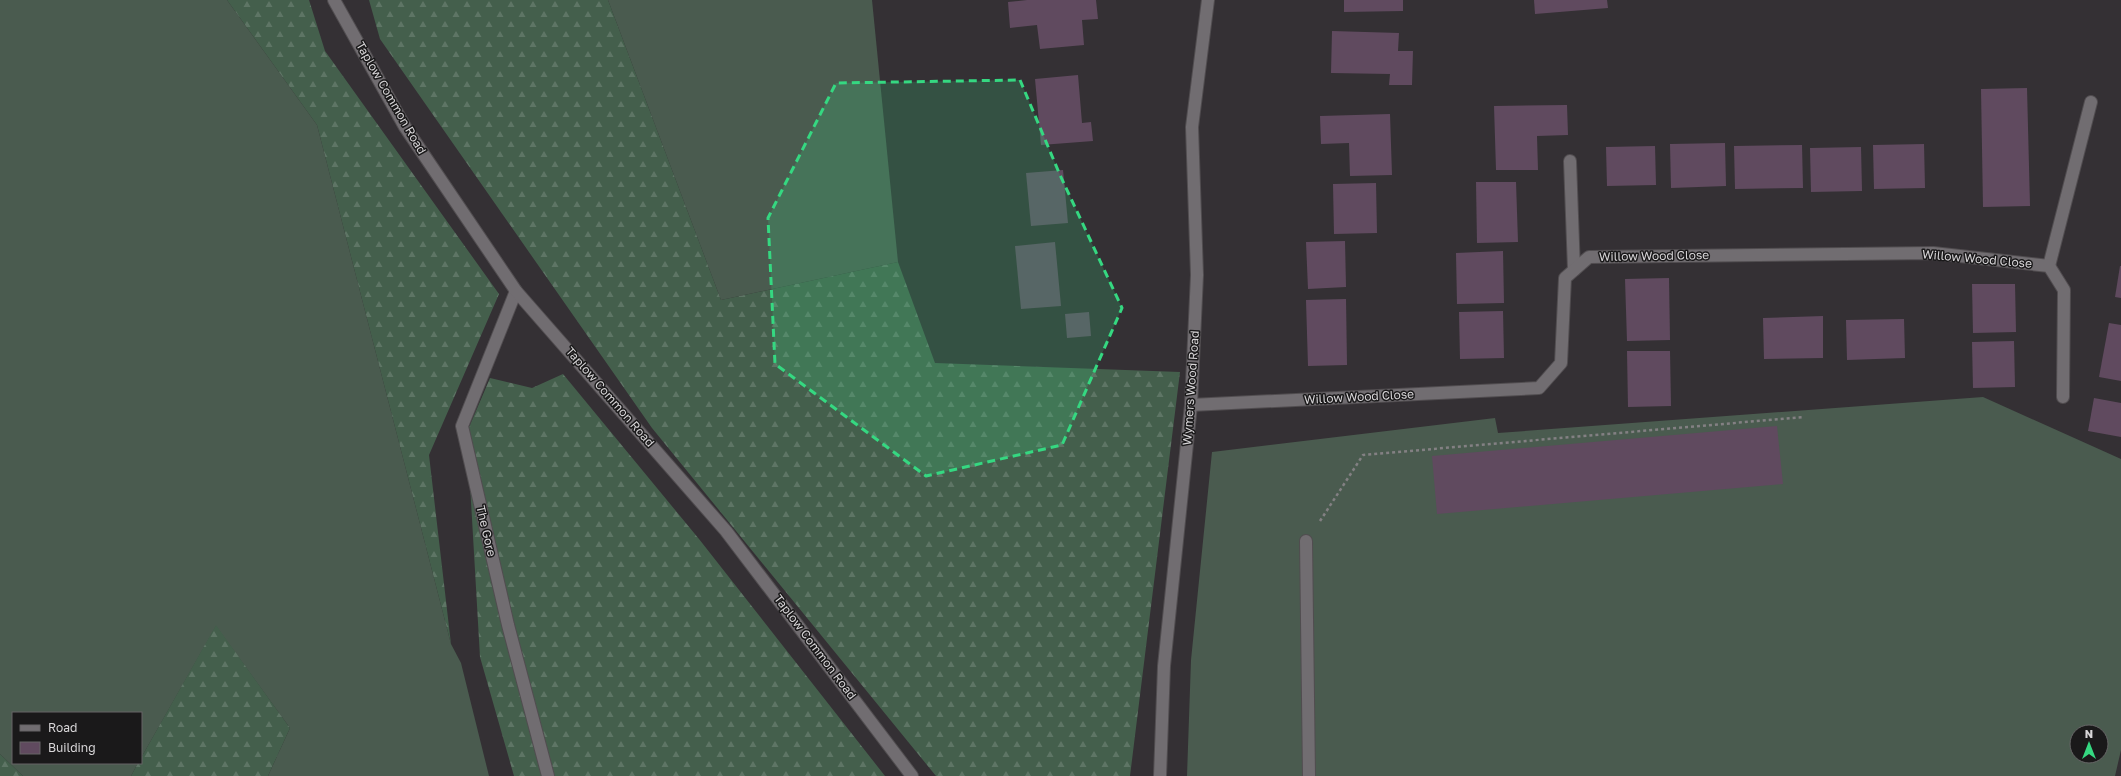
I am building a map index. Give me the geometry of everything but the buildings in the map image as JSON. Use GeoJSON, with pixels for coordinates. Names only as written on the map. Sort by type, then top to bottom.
{"type":"FeatureCollection","features":[{"type":"Feature","properties":{"kind":"street","name":"Taplow Common Road"},"geometry":{"type":"LineString","coordinates":[[334,0],[405,127],[516,291],[726,531],[912,776]]}},
{"type":"Feature","properties":{"kind":"street","name":"Wymers Wood Road"},"geometry":{"type":"LineString","coordinates":[[1160,776],[1164,666],[1191,405],[1198,275],[1192,127],[1208,0]]}},
{"type":"Feature","properties":{"kind":"street","name":"Willow Wood Close"},"geometry":{"type":"LineString","coordinates":[[2063,397],[2064,290],[2049,266],[2091,102]]}},
{"type":"Feature","properties":{"kind":"street"},"geometry":{"type":"LineString","coordinates":[[1570,161],[1574,270]]}},
{"type":"Feature","properties":{"kind":"street","name":"Willow Wood Close"},"geometry":{"type":"LineString","coordinates":[[1191,405],[1538,388],[1561,363],[1565,278],[1589,257],[1933,253],[2049,266]]}},
{"type":"Feature","properties":{"kind":"street","name":"The Gore"},"geometry":{"type":"LineString","coordinates":[[516,291],[462,426],[508,625],[548,776]]}},
{"type":"Feature","properties":{"kind":"street"},"geometry":{"type":"LineString","coordinates":[[1306,541],[1309,776]]}},
{"type":"Feature","properties":{"kind":"path"},"geometry":{"type":"LineString","coordinates":[[1306,541],[1363,455],[1804,417]]}},
{"type":"Feature","properties":{"kind":"highlighted area"},"geometry":{"type":"Polygon","coordinates":[[[1020,80],[1060,175],[1122,308],[1062,445],[926,476],[775,364],[768,218],[836,83],[1020,80]]]}},
{"type":"Feature","properties":{"kind":"green space"},"geometry":{"type":"Polygon","coordinates":[[[0,0],[227,0],[317,125],[451,644],[461,663],[489,776],[268,776],[290,728],[216,626],[142,756],[142,712],[12,712],[12,764],[137,764],[131,776],[23,776],[0,754],[0,0]]]}},
{"type":"Feature","properties":{"kind":"green space"},"geometry":{"type":"Polygon","coordinates":[[[227,0],[309,0],[325,51],[499,294],[429,455],[451,644],[317,125],[227,0]]]}},
{"type":"Feature","properties":{"kind":"green space"},"geometry":{"type":"Polygon","coordinates":[[[369,0],[608,0],[721,300],[898,262],[935,363],[1180,372],[1130,776],[936,776],[652,428],[380,39],[369,0]]]}},
{"type":"Feature","properties":{"kind":"green space"},"geometry":{"type":"Polygon","coordinates":[[[608,0],[872,0],[898,262],[721,300],[608,0]]]}},
{"type":"Feature","properties":{"kind":"green space"},"geometry":{"type":"Polygon","coordinates":[[[563,374],[699,539],[885,776],[514,776],[480,657],[467,432],[490,378],[532,388],[563,374]]]}},
{"type":"Feature","properties":{"kind":"green space"},"geometry":{"type":"Polygon","coordinates":[[[1983,397],[2121,459],[2121,750],[2115,776],[1187,776],[1191,660],[1212,452],[1495,418],[1498,433],[1983,397]]]}},
{"type":"Feature","properties":{"kind":"green space"},"geometry":{"type":"Polygon","coordinates":[[[216,625],[290,728],[268,776],[131,776],[137,764],[142,764],[142,756],[216,625]]]}},
{"type":"Feature","properties":{"kind":"green space"},"geometry":{"type":"Polygon","coordinates":[[[0,754],[23,776],[0,776],[0,754]]]}}]}
